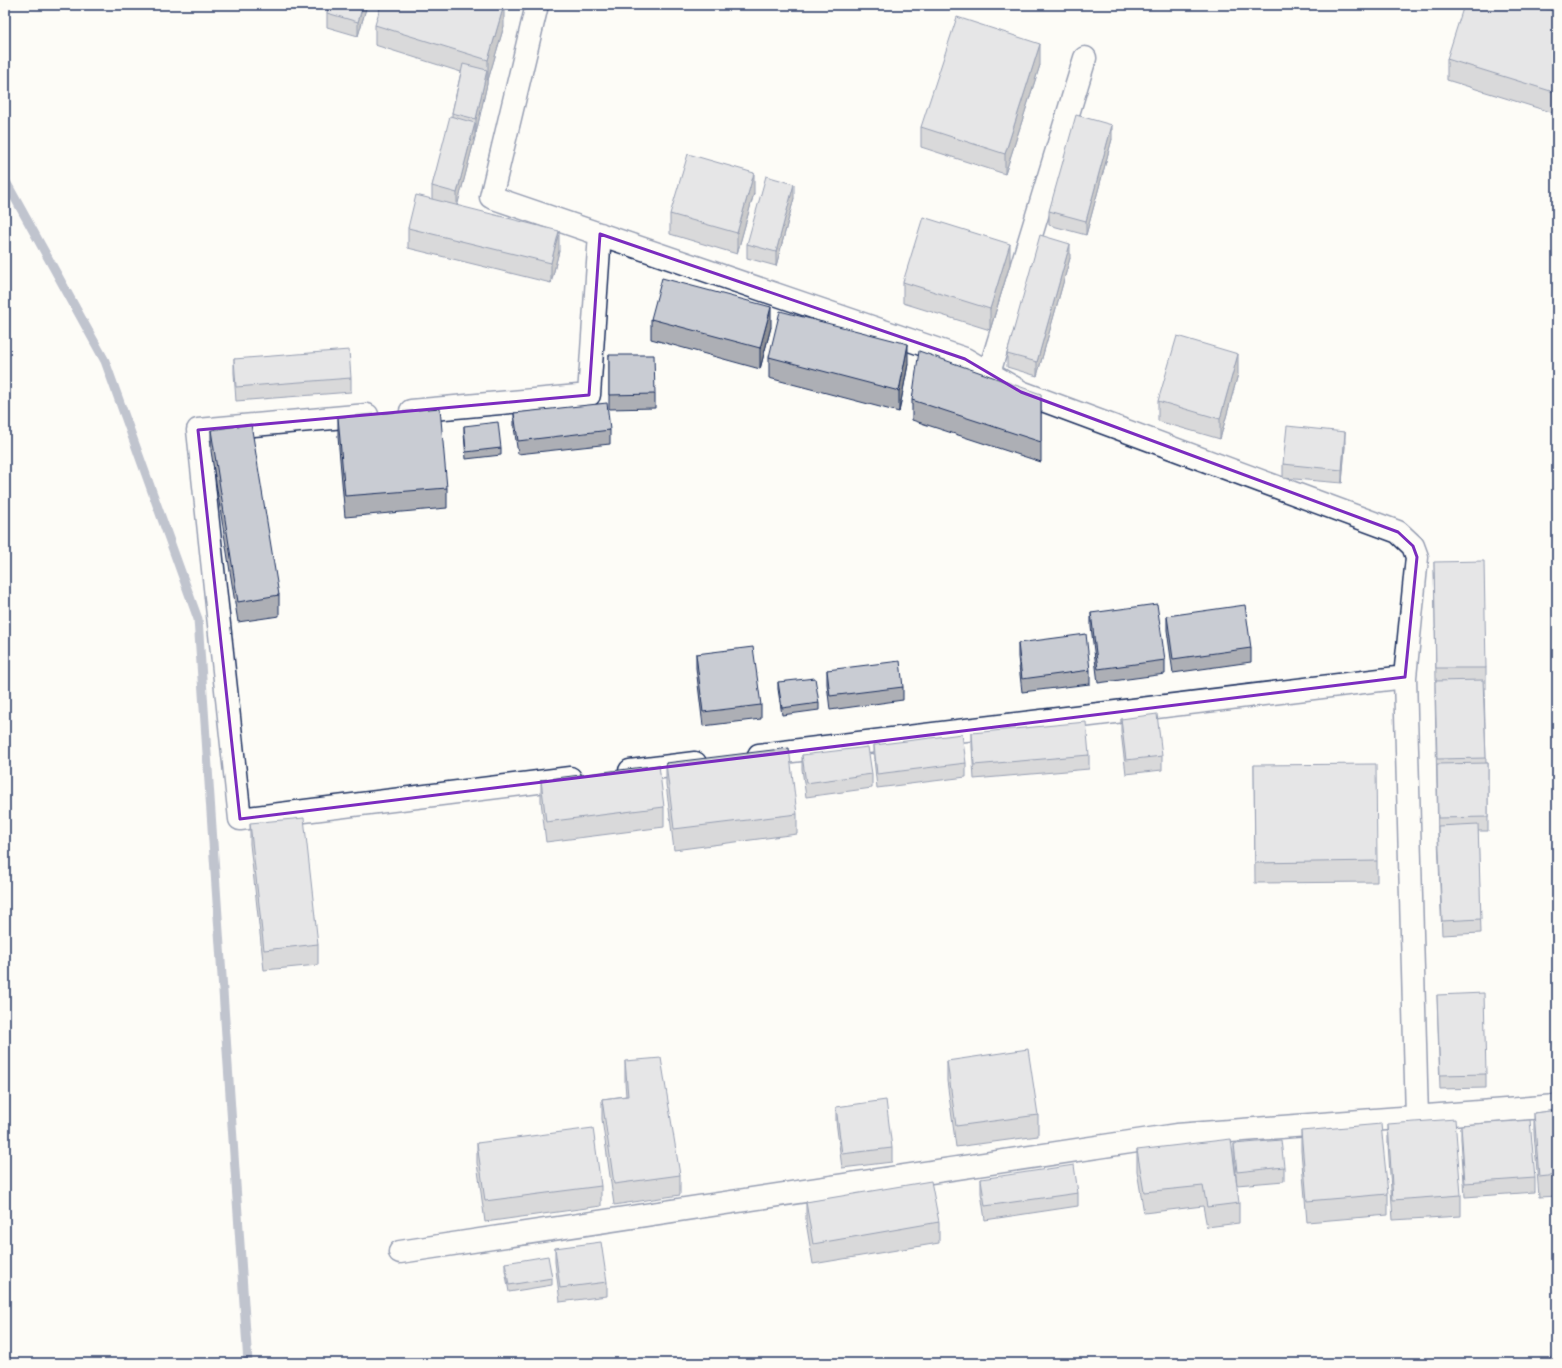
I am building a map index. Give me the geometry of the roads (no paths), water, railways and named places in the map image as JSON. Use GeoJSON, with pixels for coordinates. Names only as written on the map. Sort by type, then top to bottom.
{"type":"FeatureCollection","features":[{"type":"Feature","properties":{"kind":"street"},"geometry":{"type":"LineString","coordinates":[[537,5],[491,197],[965,359],[1021,392],[1398,532],[1413,546],[1417,557],[1405,677],[1417,1117]]}},
{"type":"Feature","properties":{"kind":"street"},"geometry":{"type":"LineString","coordinates":[[989,373],[1085,58]]}},
{"type":"Feature","properties":{"kind":"street"},"geometry":{"type":"LineString","coordinates":[[589,776],[240,818],[198,430],[589,395],[600,234]]}},
{"type":"Feature","properties":{"kind":"street"},"geometry":{"type":"LineString","coordinates":[[739,758],[1405,677]]}},
{"type":"Feature","properties":{"kind":"street"},"geometry":{"type":"LineString","coordinates":[[613,773],[716,761]]}},
{"type":"Feature","properties":{"kind":"street"},"geometry":{"type":"LineString","coordinates":[[400,1252],[1177,1135],[1557,1106]]}},
{"type":"Feature","properties":{"kind":"waterway"},"geometry":{"type":"LineString","coordinates":[[5,180],[105,361],[198,619],[248,1363]]}}]}
